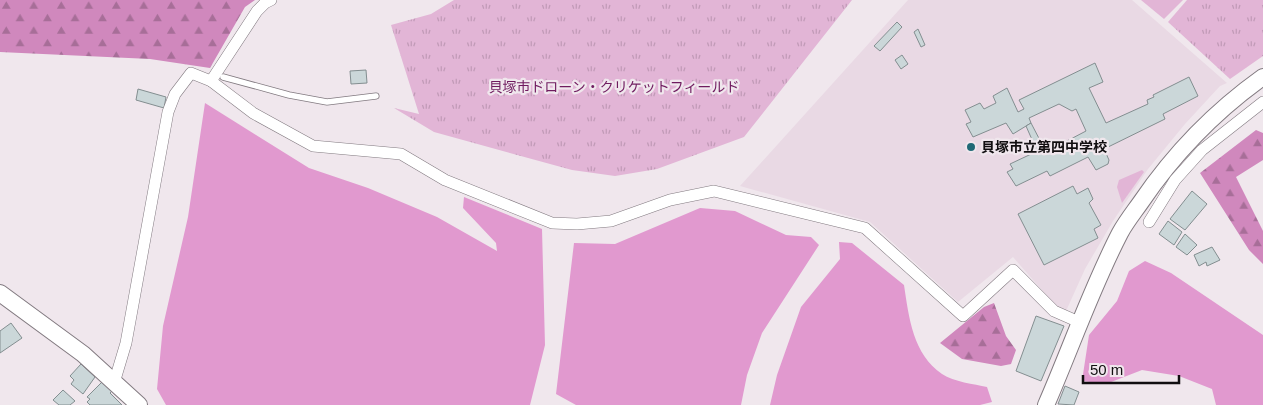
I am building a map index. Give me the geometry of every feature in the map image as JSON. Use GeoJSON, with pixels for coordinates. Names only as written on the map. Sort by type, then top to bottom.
{"type":"FeatureCollection","features":[{"type":"Feature","properties":{"kind":"street"},"geometry":{"type":"LineString","coordinates":[[211,81],[258,11],[265,3],[271,0]]}},
{"type":"Feature","properties":{"kind":"street"},"geometry":{"type":"LineString","coordinates":[[114,383],[126,343],[168,112],[175,94],[192,74],[211,81],[253,113],[313,146],[400,154],[445,180],[552,222],[577,224],[611,221],[670,200],[714,191],[865,228],[963,316],[1013,270],[1054,311],[1079,322]]}},
{"type":"Feature","properties":{"kind":"street"},"geometry":{"type":"LineString","coordinates":[[1149,222],[1173,171],[1194,135],[1228,103],[1263,77]]}},
{"type":"Feature","properties":{"kind":"street"},"geometry":{"type":"LineString","coordinates":[[1046,405],[1079,322],[1121,232],[1173,171],[1263,102]]}},
{"type":"Feature","properties":{"kind":"street"},"geometry":{"type":"LineString","coordinates":[[0,293],[83,354],[139,405]]}},
{"type":"Feature","properties":{"kind":"lane"},"geometry":{"type":"LineString","coordinates":[[223,76],[289,95],[327,102],[376,96]]}},
{"type":"Feature","properties":{"kind":"shaded area","name":"貝塚市立第四中学校"},"geometry":{"type":"Polygon","coordinates":[[[908,0],[1132,0],[1227,83],[1220,86],[1185,124],[1148,169],[1113,221],[1085,269],[1066,311],[1056,306],[1013,257],[958,302],[870,222],[740,186],[908,0]]]}},
{"type":"Feature","properties":{"kind":"shaded area"},"geometry":{"type":"Polygon","coordinates":[[[205,103],[309,168],[368,188],[437,217],[497,251],[496,243],[463,208],[464,197],[542,229],[545,345],[530,405],[166,405],[157,389],[163,326],[188,217],[205,103]]]}},
{"type":"Feature","properties":{"kind":"shaded area"},"geometry":{"type":"Polygon","coordinates":[[[700,208],[735,211],[786,235],[811,237],[819,245],[762,333],[747,375],[741,405],[576,405],[556,394],[574,243],[615,244],[700,208]]]}},
{"type":"Feature","properties":{"kind":"shaded area"},"geometry":{"type":"Polygon","coordinates":[[[839,242],[852,243],[904,285],[914,334],[919,346],[932,366],[952,379],[987,387],[992,402],[980,405],[770,405],[777,375],[801,307],[840,259],[839,242]]]}},
{"type":"Feature","properties":{"kind":"shaded area"},"geometry":{"type":"Polygon","coordinates":[[[1145,261],[1171,273],[1263,335],[1263,405],[1216,405],[1212,389],[1179,376],[1142,370],[1106,384],[1082,381],[1089,335],[1117,301],[1129,271],[1145,261]]]}},
{"type":"Feature","properties":{"kind":"green space"},"geometry":{"type":"Polygon","coordinates":[[[0,0],[255,0],[245,7],[210,68],[150,59],[0,52],[0,0]]]}},
{"type":"Feature","properties":{"kind":"green space","name":"貝塚市ドローン・クリケットフィールド"},"geometry":{"type":"Polygon","coordinates":[[[454,0],[852,0],[744,137],[657,169],[615,176],[572,170],[434,132],[394,108],[419,114],[391,25],[431,14],[454,0]]]}},
{"type":"Feature","properties":{"kind":"green space"},"geometry":{"type":"Polygon","coordinates":[[[1141,0],[1183,0],[1164,19],[1141,0]]]}},
{"type":"Feature","properties":{"kind":"green space"},"geometry":{"type":"Polygon","coordinates":[[[1187,0],[1263,0],[1263,56],[1230,79],[1168,22],[1187,0]]]}},
{"type":"Feature","properties":{"kind":"green space"},"geometry":{"type":"Polygon","coordinates":[[[1256,130],[1263,133],[1263,160],[1236,177],[1263,231],[1263,264],[1249,250],[1200,173],[1256,130]]]}},
{"type":"Feature","properties":{"kind":"green space"},"geometry":{"type":"Polygon","coordinates":[[[1142,170],[1144,172],[1122,203],[1117,187],[1119,180],[1142,170]]]}},
{"type":"Feature","properties":{"kind":"green space"},"geometry":{"type":"Polygon","coordinates":[[[994,303],[1006,336],[1016,350],[1011,364],[1001,366],[962,359],[940,343],[984,307],[994,303]]]}},
{"type":"Feature","properties":{"kind":"building"},"geometry":{"type":"Polygon","coordinates":[[[897,22],[902,27],[880,51],[874,46],[897,22]]]}},
{"type":"Feature","properties":{"kind":"building"},"geometry":{"type":"Polygon","coordinates":[[[918,29],[925,45],[921,47],[914,32],[918,29]]]}},
{"type":"Feature","properties":{"kind":"building"},"geometry":{"type":"Polygon","coordinates":[[[902,55],[908,64],[901,69],[895,60],[902,55]]]}},
{"type":"Feature","properties":{"kind":"building"},"geometry":{"type":"Polygon","coordinates":[[[1095,63],[1103,82],[1089,88],[1106,123],[1148,104],[1147,100],[1154,97],[1153,95],[1189,77],[1198,96],[1163,114],[1165,119],[1104,149],[1109,160],[1108,164],[1096,170],[1088,157],[1050,176],[1047,171],[1016,186],[1007,172],[1013,169],[1010,164],[1044,148],[1046,152],[1086,131],[1076,109],[1072,111],[1059,104],[1029,118],[1031,123],[1013,134],[1006,123],[973,137],[966,124],[971,122],[965,110],[980,103],[984,109],[996,103],[993,96],[1007,88],[1018,112],[1024,109],[1019,100],[1095,63]]]}},
{"type":"Feature","properties":{"kind":"building"},"geometry":{"type":"Polygon","coordinates":[[[366,70],[367,83],[351,84],[350,71],[366,70]]]}},
{"type":"Feature","properties":{"kind":"building"},"geometry":{"type":"Polygon","coordinates":[[[138,89],[166,97],[164,108],[136,100],[138,89]]]}},
{"type":"Feature","properties":{"kind":"building"},"geometry":{"type":"Polygon","coordinates":[[[1031,123],[1044,148],[1037,151],[1026,126],[1031,123]]]}},
{"type":"Feature","properties":{"kind":"building"},"geometry":{"type":"Polygon","coordinates":[[[1073,186],[1077,194],[1088,188],[1093,199],[1089,203],[1101,225],[1094,229],[1098,238],[1044,265],[1018,214],[1073,186]]]}},
{"type":"Feature","properties":{"kind":"building"},"geometry":{"type":"Polygon","coordinates":[[[1192,191],[1207,204],[1185,230],[1170,219],[1192,191]]]}},
{"type":"Feature","properties":{"kind":"building"},"geometry":{"type":"Polygon","coordinates":[[[1168,221],[1182,232],[1174,245],[1159,234],[1168,221]]]}},
{"type":"Feature","properties":{"kind":"building"},"geometry":{"type":"Polygon","coordinates":[[[1185,234],[1197,245],[1187,255],[1176,247],[1185,234]]]}},
{"type":"Feature","properties":{"kind":"building"},"geometry":{"type":"Polygon","coordinates":[[[1212,247],[1220,260],[1207,266],[1206,262],[1199,266],[1194,255],[1212,247]]]}},
{"type":"Feature","properties":{"kind":"building"},"geometry":{"type":"Polygon","coordinates":[[[1036,316],[1064,326],[1041,381],[1016,371],[1036,316]]]}},
{"type":"Feature","properties":{"kind":"building"},"geometry":{"type":"Polygon","coordinates":[[[11,323],[22,338],[0,353],[0,331],[11,323]]]}},
{"type":"Feature","properties":{"kind":"building"},"geometry":{"type":"Polygon","coordinates":[[[81,364],[95,377],[83,394],[71,384],[74,380],[70,376],[81,364]]]}},
{"type":"Feature","properties":{"kind":"building"},"geometry":{"type":"Polygon","coordinates":[[[103,381],[114,389],[110,393],[122,405],[90,405],[87,402],[90,399],[87,397],[103,381]]]}},
{"type":"Feature","properties":{"kind":"building"},"geometry":{"type":"Polygon","coordinates":[[[1065,386],[1079,392],[1074,405],[1058,404],[1065,386]]]}},
{"type":"Feature","properties":{"kind":"building"},"geometry":{"type":"Polygon","coordinates":[[[63,390],[75,401],[70,405],[59,405],[53,400],[63,390]]]}},
{"type":"Feature","properties":{"kind":"place","name":"貝塚市立第四中学校"},"geometry":{"type":"Point","coordinates":[971,147]}}]}
